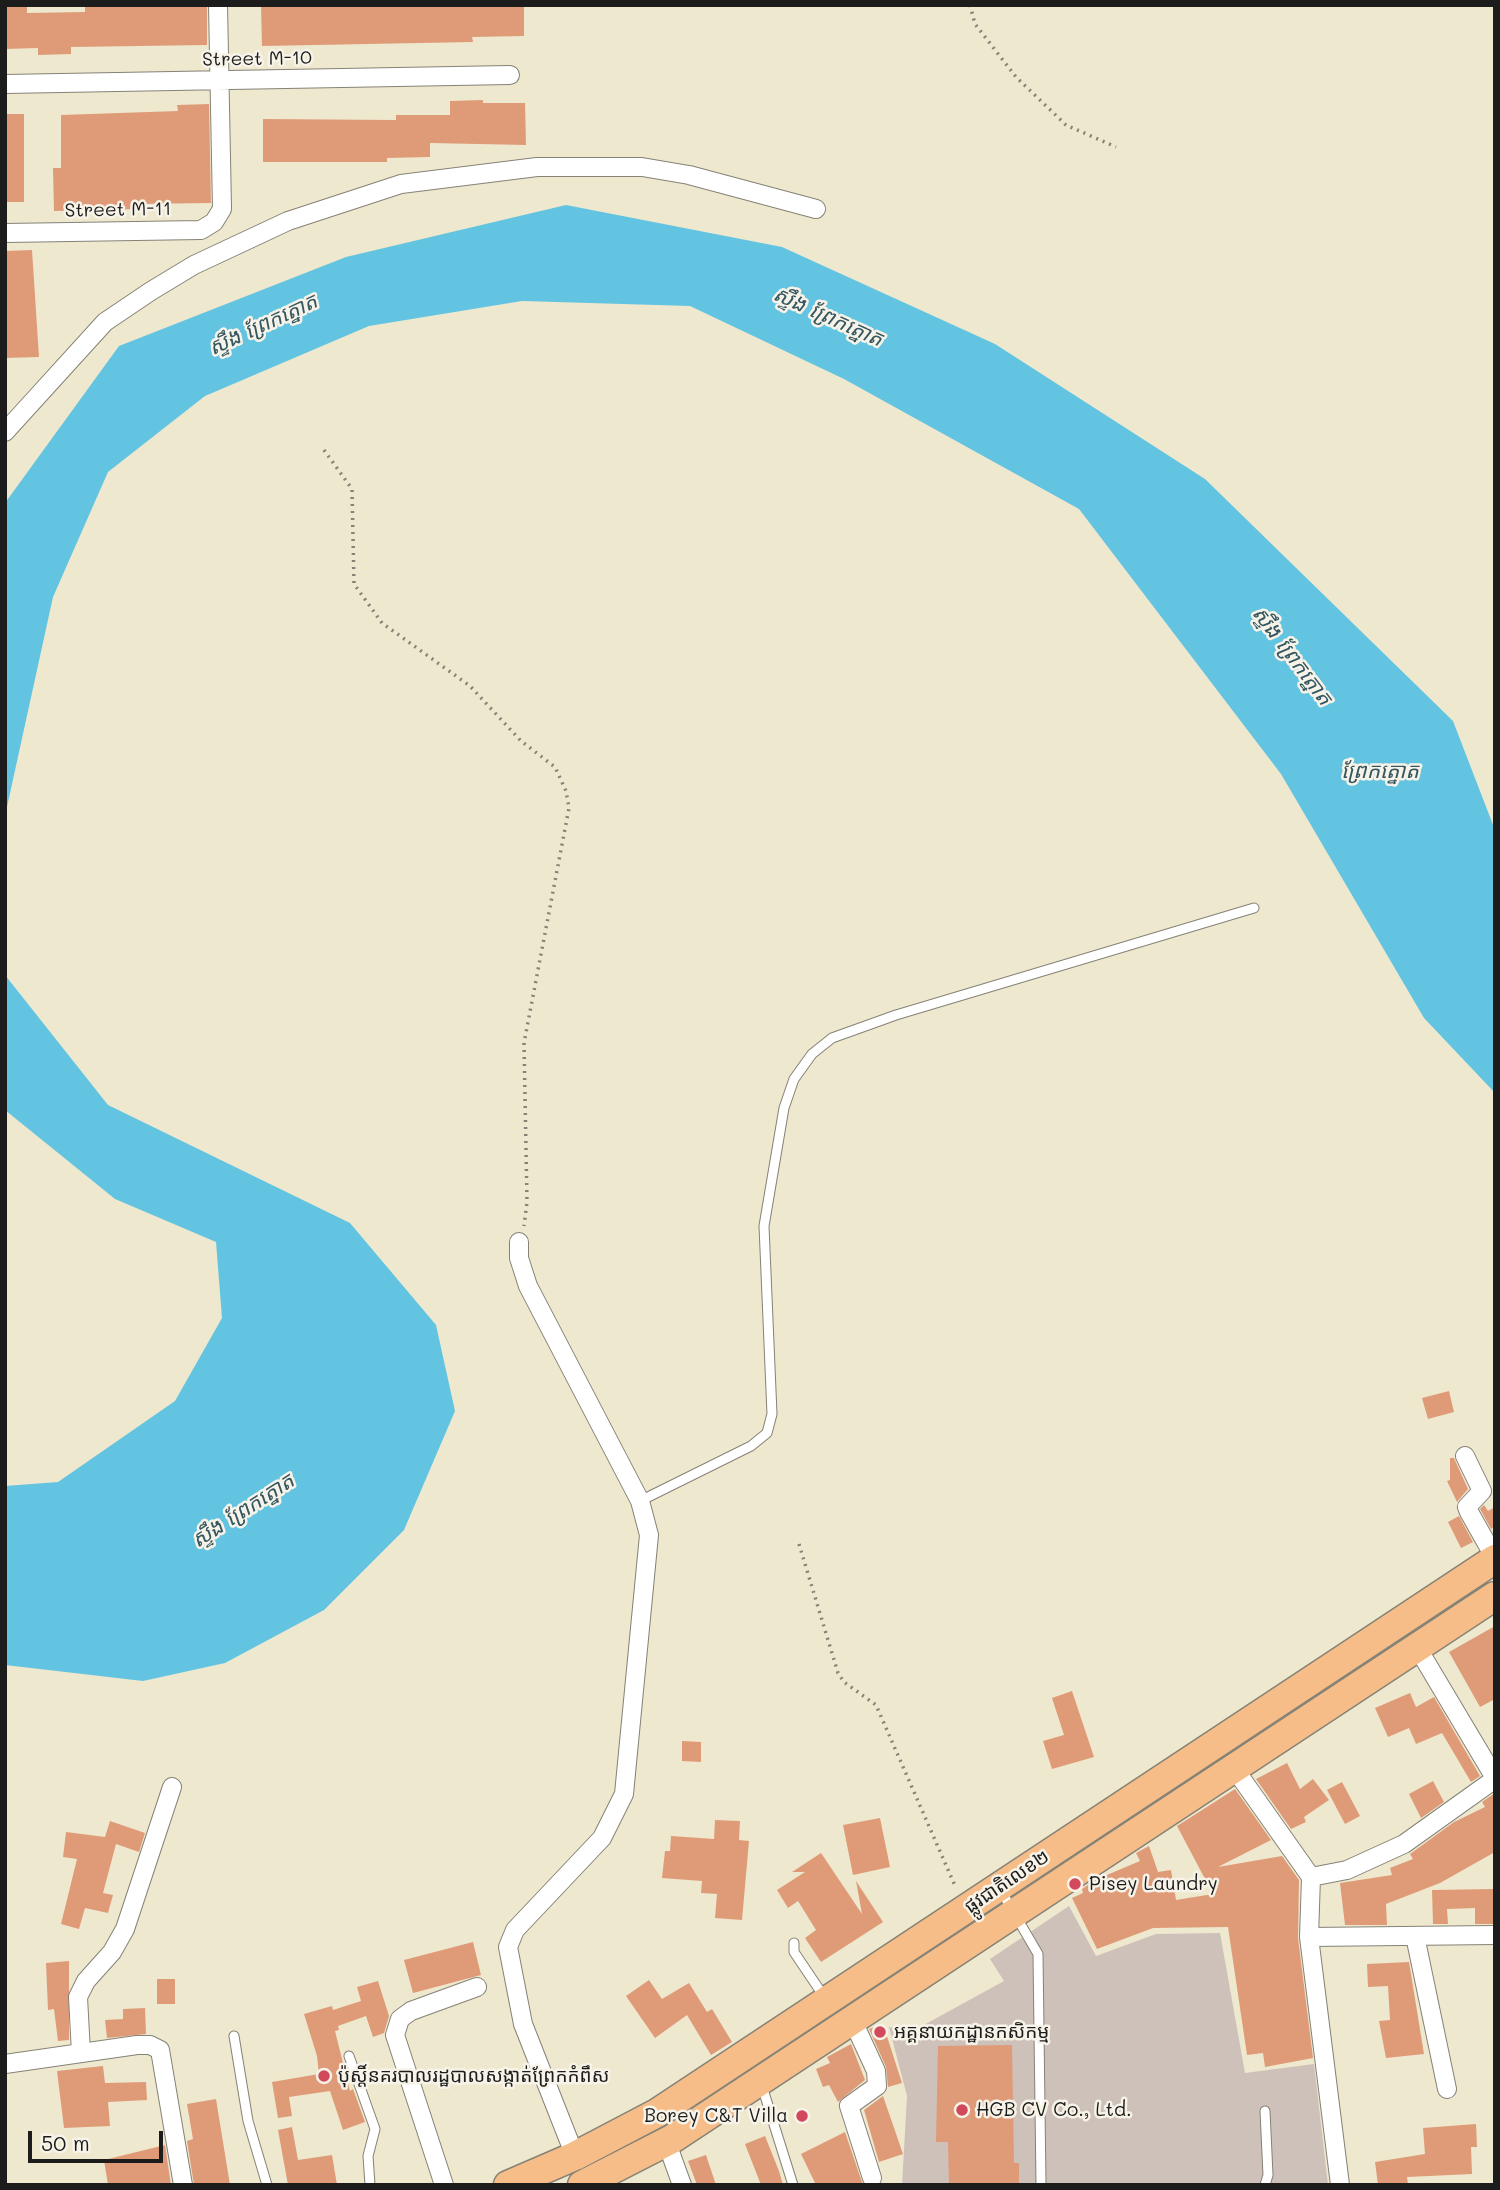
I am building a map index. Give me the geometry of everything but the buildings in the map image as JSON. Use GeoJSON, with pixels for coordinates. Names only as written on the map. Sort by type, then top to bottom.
{"type":"FeatureCollection","features":[{"type":"Feature","properties":{"kind":"highway","name":"ផ្លូវជាតិលេខ២"},"geometry":{"type":"LineString","coordinates":[[508,2185],[575,2156],[657,2113],[1495,1558]]}},
{"type":"Feature","properties":{"kind":"highway","name":"ផ្លូវជាតិលេខ២"},"geometry":{"type":"LineString","coordinates":[[582,2185],[672,2138],[1495,1596]]}},
{"type":"Feature","properties":{"kind":"street"},"geometry":{"type":"LineString","coordinates":[[218,5],[219,81]]}},
{"type":"Feature","properties":{"kind":"street","name":"Street M-10"},"geometry":{"type":"LineString","coordinates":[[5,84],[510,75]]}},
{"type":"Feature","properties":{"kind":"street","name":"Street M-11"},"geometry":{"type":"LineString","coordinates":[[5,233],[201,230],[214,222],[222,209],[219,81]]}},
{"type":"Feature","properties":{"kind":"street"},"geometry":{"type":"LineString","coordinates":[[5,432],[105,322],[150,291],[194,265],[288,221],[401,184],[537,167],[642,167],[690,175],[816,209]]}},
{"type":"Feature","properties":{"kind":"street"},"geometry":{"type":"LineString","coordinates":[[519,1242],[520,1258],[528,1286],[640,1502],[649,1535],[648,1572],[624,1794],[602,1838],[530,1912],[515,1930],[508,1947],[523,2024],[575,2156]]}},
{"type":"Feature","properties":{"kind":"street"},"geometry":{"type":"LineString","coordinates":[[1465,1457],[1482,1491],[1467,1507],[1495,1558]]}},
{"type":"Feature","properties":{"kind":"street"},"geometry":{"type":"LineString","coordinates":[[1311,1877],[1347,1870],[1404,1844],[1495,1778],[1417,1647]]}},
{"type":"Feature","properties":{"kind":"street"},"geometry":{"type":"LineString","coordinates":[[1234,1768],[1311,1877],[1308,1937],[1340,2185]]}},
{"type":"Feature","properties":{"kind":"street"},"geometry":{"type":"LineString","coordinates":[[81,2053],[78,1997],[86,1981],[112,1952],[125,1929],[172,1787]]}},
{"type":"Feature","properties":{"kind":"street"},"geometry":{"type":"LineString","coordinates":[[1308,1937],[1495,1935]]}},
{"type":"Feature","properties":{"kind":"street"},"geometry":{"type":"LineString","coordinates":[[1415,1936],[1447,2089]]}},
{"type":"Feature","properties":{"kind":"street"},"geometry":{"type":"LineString","coordinates":[[444,2185],[395,2035],[400,2019],[411,2011],[477,1987]]}},
{"type":"Feature","properties":{"kind":"street"},"geometry":{"type":"LineString","coordinates":[[852,2020],[876,2071],[877,2087],[849,2106],[872,2178]]}},
{"type":"Feature","properties":{"kind":"street"},"geometry":{"type":"LineString","coordinates":[[5,2064],[137,2045],[150,2045],[160,2050],[183,2185]]}},
{"type":"Feature","properties":{"kind":"street"},"geometry":{"type":"LineString","coordinates":[[672,2138],[669,2149],[682,2185]]}},
{"type":"Feature","properties":{"kind":"lane"},"geometry":{"type":"LineString","coordinates":[[640,1502],[751,1446],[767,1433],[772,1414],[764,1226],[784,1108],[794,1079],[812,1054],[832,1038],[896,1015],[1254,908]]}},
{"type":"Feature","properties":{"kind":"lane"},"geometry":{"type":"LineString","coordinates":[[999,1887],[1038,1954],[1041,2185]]}},
{"type":"Feature","properties":{"kind":"lane"},"geometry":{"type":"LineString","coordinates":[[794,1942],[794,1952],[827,2001]]}},
{"type":"Feature","properties":{"kind":"lane"},"geometry":{"type":"LineString","coordinates":[[234,2036],[248,2121],[267,2185]]}},
{"type":"Feature","properties":{"kind":"lane"},"geometry":{"type":"LineString","coordinates":[[349,2056],[375,2129],[368,2157],[370,2185]]}},
{"type":"Feature","properties":{"kind":"lane"},"geometry":{"type":"LineString","coordinates":[[760,2080],[793,2185]]}},
{"type":"Feature","properties":{"kind":"lane"},"geometry":{"type":"LineString","coordinates":[[1265,2111],[1268,2175],[1265,2185]]}},
{"type":"Feature","properties":{"kind":"path"},"geometry":{"type":"LineString","coordinates":[[970,5],[975,24],[1016,78],[1066,125],[1116,147]]}},
{"type":"Feature","properties":{"kind":"path"},"geometry":{"type":"LineString","coordinates":[[324,450],[352,489],[354,584],[382,622],[470,686],[521,741],[555,767],[566,791],[569,808],[524,1043],[527,1202],[526,1219],[519,1242]]}},
{"type":"Feature","properties":{"kind":"path"},"geometry":{"type":"LineString","coordinates":[[799,1544],[838,1673],[844,1682],[876,1705],[965,1910]]}},
{"type":"Feature","properties":{"kind":"shaded area"},"geometry":{"type":"Polygon","coordinates":[[[1069,1906],[1096,1956],[1156,1934],[1220,1933],[1245,2073],[1314,2064],[1328,2185],[902,2185],[907,2096],[889,2027],[911,2032],[1004,1981],[990,1959],[1069,1906]]]}},
{"type":"Feature","properties":{"kind":"water","name":"ព្រែកត្នោត"},"geometry":{"type":"Polygon","coordinates":[[[566,205],[782,247],[995,344],[1205,479],[1453,721],[1495,830],[1495,1093],[1424,1018],[1281,774],[1079,509],[844,379],[690,306],[522,301],[369,326],[205,396],[108,472],[53,597],[5,816],[5,503],[119,346],[346,257],[566,205]]]}},
{"type":"Feature","properties":{"kind":"water","name":"ស្ទឹង ព្រែកត្នោត"},"geometry":{"type":"Polygon","coordinates":[[[5,975],[108,1105],[350,1223],[436,1325],[455,1411],[404,1530],[324,1610],[225,1663],[143,1681],[5,1665],[5,1486],[58,1482],[175,1401],[222,1318],[216,1242],[115,1199],[5,1110],[5,975]]]}},
{"type":"Feature","properties":{"kind":"place","name":"Pisey Laundry"},"geometry":{"type":"Point","coordinates":[1075,1884]}},
{"type":"Feature","properties":{"kind":"place","name":"អគ្គនាយកដ្ឋានកសិកម្ម"},"geometry":{"type":"Point","coordinates":[880,2032]}},
{"type":"Feature","properties":{"kind":"place","name":"ប៉ុស្តិ៍នគរបាលរដ្ឋបាលសង្កាត់ព្រែកកំពឹស"},"geometry":{"type":"Point","coordinates":[324,2076]}},
{"type":"Feature","properties":{"kind":"place","name":"HGB CV Co., Ltd."},"geometry":{"type":"Point","coordinates":[962,2110]}},
{"type":"Feature","properties":{"kind":"place","name":"Borey C&T Villa"},"geometry":{"type":"Point","coordinates":[802,2116]}}]}
